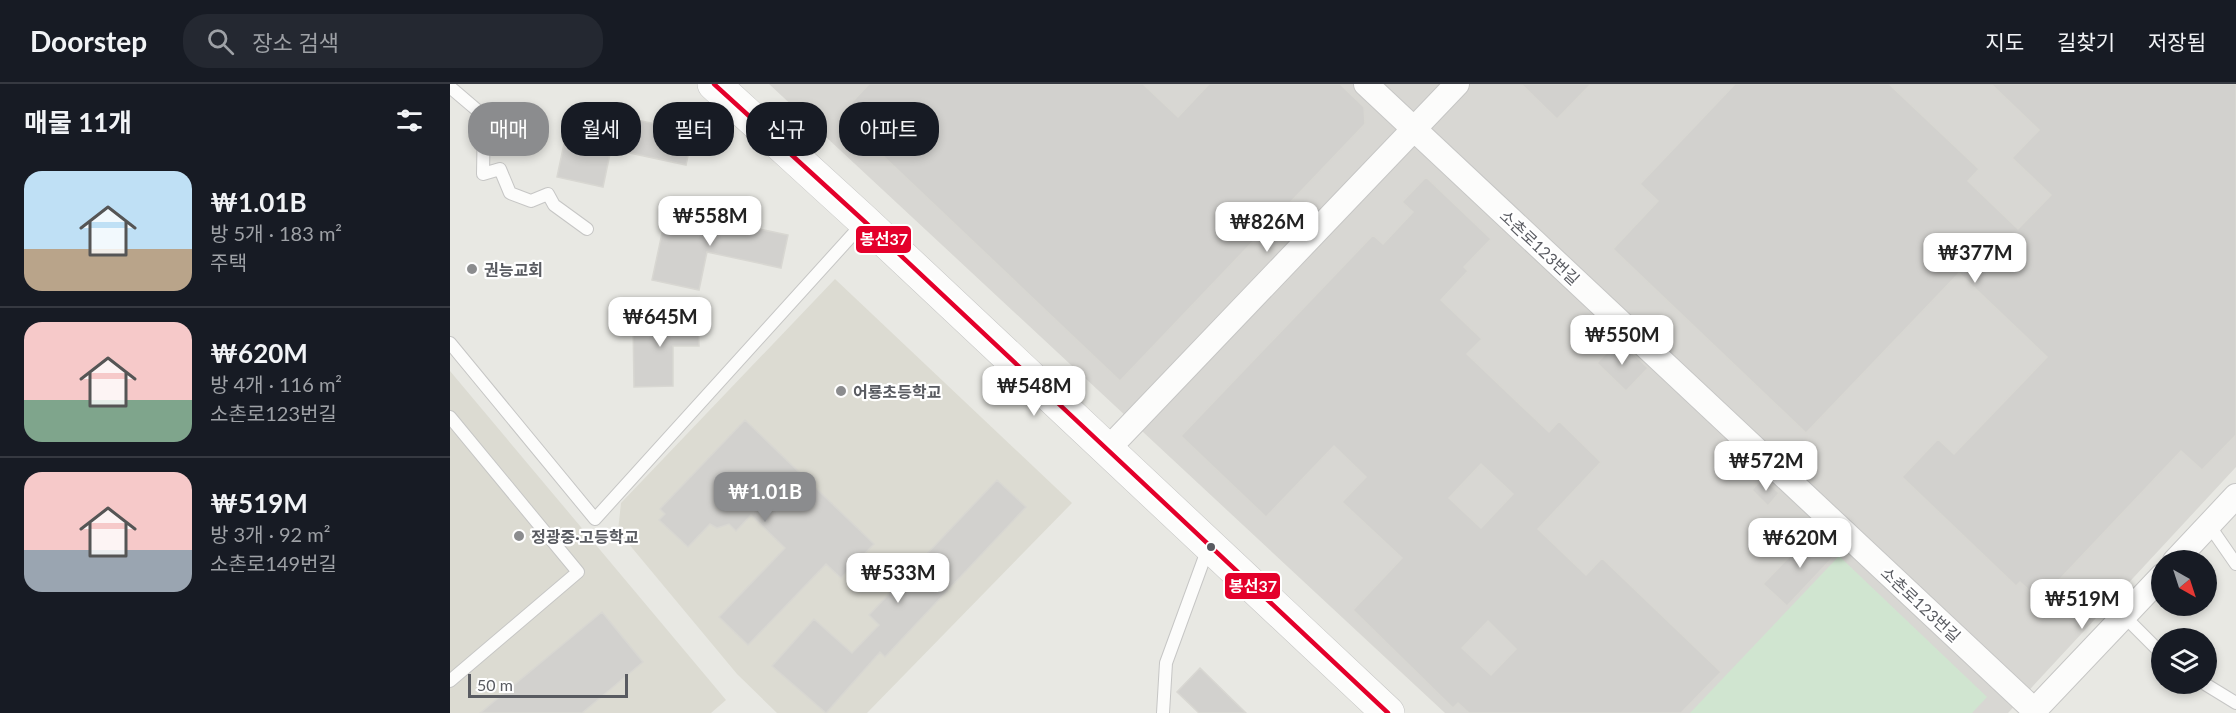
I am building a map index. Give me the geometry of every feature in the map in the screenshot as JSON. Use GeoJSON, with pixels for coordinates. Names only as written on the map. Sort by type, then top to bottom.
{"type":"FeatureCollection","features":[{"type":"Feature","properties":{"kind":"street"},"geometry":{"type":"LineString","coordinates":[[714,84],[864,221],[1388,713]]}},
{"type":"Feature","properties":{"kind":"street","name":"소촌로123번길"},"geometry":{"type":"LineString","coordinates":[[1366,84],[2033,712]]}},
{"type":"Feature","properties":{"kind":"street"},"geometry":{"type":"LineString","coordinates":[[1107,450],[1457,84]]}},
{"type":"Feature","properties":{"kind":"street"},"geometry":{"type":"LineString","coordinates":[[2185,550],[2236,496]]}},
{"type":"Feature","properties":{"kind":"street"},"geometry":{"type":"LineString","coordinates":[[2033,712],[2151,588]]}},
{"type":"Feature","properties":{"kind":"lane"},"geometry":{"type":"LineString","coordinates":[[450,87],[484,116],[483,174],[500,169],[510,193],[531,201],[548,194],[554,205],[587,229]]}},
{"type":"Feature","properties":{"kind":"lane"},"geometry":{"type":"LineString","coordinates":[[450,344],[595,519],[864,221]]}},
{"type":"Feature","properties":{"kind":"lane"},"geometry":{"type":"LineString","coordinates":[[450,417],[578,572],[450,681]]}},
{"type":"Feature","properties":{"kind":"lane"},"geometry":{"type":"LineString","coordinates":[[2208,525],[2236,564]]}},
{"type":"Feature","properties":{"kind":"lane"},"geometry":{"type":"LineString","coordinates":[[1166,710],[1166,663],[1209,545]]}},
{"type":"Feature","properties":{"kind":"lane"},"geometry":{"type":"LineString","coordinates":[[2124,616],[2151,643]]}},
{"type":"Feature","properties":{"kind":"lane"},"geometry":{"type":"LineString","coordinates":[[2217,691],[2236,703]]}},
{"type":"Feature","properties":{"kind":"shaded area"},"geometry":{"type":"Polygon","coordinates":[[[769,84],[2236,84],[2236,467],[2159,550],[2151,550],[2151,559],[2008,713],[1445,713],[846,156],[939,156],[939,102],[839,102],[839,149],[827,138],[827,102],[788,102],[769,84]]]}},
{"type":"Feature","properties":{"kind":"shaded area","name":"어룡초등학교"},"geometry":{"type":"Polygon","coordinates":[[[835,279],[1072,503],[867,713],[777,713],[737,674],[618,531],[621,503],[835,279]]]}},
{"type":"Feature","properties":{"kind":"shaded area","name":"정광중·고등학교"},"geometry":{"type":"Polygon","coordinates":[[[450,371],[726,700],[711,713],[450,713],[450,371]]]}},
{"type":"Feature","properties":{"kind":"green space"},"geometry":{"type":"Polygon","coordinates":[[[1839,556],[1987,697],[1972,713],[1690,713],[1839,556]]]}},
{"type":"Feature","properties":{"kind":"building"},"geometry":{"type":"Polygon","coordinates":[[[869,84],[1143,84],[1178,117],[1209,84],[1340,84],[1364,107],[1365,124],[1120,381],[883,156],[939,156],[939,102],[852,102],[869,84]]]}},
{"type":"Feature","properties":{"kind":"building"},"geometry":{"type":"Polygon","coordinates":[[[1521,84],[1591,84],[1557,119],[1521,84]]]}},
{"type":"Feature","properties":{"kind":"building"},"geometry":{"type":"Polygon","coordinates":[[[1735,84],[1889,84],[1979,169],[1968,181],[2018,229],[2051,195],[2012,158],[2039,130],[1991,84],[2236,84],[2236,435],[2202,470],[2181,451],[2060,579],[2079,597],[2059,618],[2020,582],[2016,586],[1902,477],[1938,439],[1954,454],[2047,357],[1959,273],[1806,433],[1613,249],[1658,201],[1640,184],[1735,84]]]}},
{"type":"Feature","properties":{"kind":"building"},"geometry":{"type":"Polygon","coordinates":[[[641,121],[653,123],[653,156],[688,156],[686,165],[641,155],[641,121]]]}},
{"type":"Feature","properties":{"kind":"building"},"geometry":{"type":"Polygon","coordinates":[[[561,156],[610,156],[603,187],[557,177],[561,156]]]}},
{"type":"Feature","properties":{"kind":"building"},"geometry":{"type":"Polygon","coordinates":[[[1426,177],[1491,239],[1464,267],[1468,271],[1441,300],[1482,339],[1467,354],[1549,432],[1559,421],[1601,462],[1538,529],[1586,575],[1602,558],[1721,672],[1681,713],[1469,713],[1458,703],[1453,708],[1353,610],[1402,558],[1342,502],[1366,477],[1334,446],[1266,517],[1181,436],[1373,235],[1383,244],[1413,212],[1402,202],[1426,177]],[[1481,464],[1449,498],[1481,528],[1513,494],[1481,464]],[[1488,621],[1462,648],[1491,675],[1516,649],[1488,621]]]}},
{"type":"Feature","properties":{"kind":"building"},"geometry":{"type":"Polygon","coordinates":[[[667,210],[788,235],[781,268],[707,252],[699,290],[652,280],[667,210]]]}},
{"type":"Feature","properties":{"kind":"building"},"geometry":{"type":"Polygon","coordinates":[[[698,318],[699,346],[673,346],[673,386],[634,387],[633,320],[698,318]]]}},
{"type":"Feature","properties":{"kind":"building"},"geometry":{"type":"Polygon","coordinates":[[[1619,340],[1648,368],[1626,391],[1597,363],[1619,340]]]}},
{"type":"Feature","properties":{"kind":"building"},"geometry":{"type":"Polygon","coordinates":[[[745,420],[874,544],[841,578],[826,564],[748,645],[719,617],[785,548],[751,515],[736,531],[729,524],[717,528],[710,524],[688,547],[659,520],[665,514],[660,509],[745,420]]]}},
{"type":"Feature","properties":{"kind":"building"},"geometry":{"type":"Polygon","coordinates":[[[1763,478],[1779,493],[1768,506],[1752,490],[1763,478]]]}},
{"type":"Feature","properties":{"kind":"building"},"geometry":{"type":"Polygon","coordinates":[[[997,480],[1026,507],[885,657],[880,652],[826,713],[772,666],[814,619],[852,653],[879,625],[869,615],[997,480]]]}},
{"type":"Feature","properties":{"kind":"building"},"geometry":{"type":"Polygon","coordinates":[[[1813,532],[1836,554],[1787,606],[1763,584],[1813,532]]]}},
{"type":"Feature","properties":{"kind":"building"},"geometry":{"type":"Polygon","coordinates":[[[602,612],[643,662],[582,713],[480,713],[602,612]]]}},
{"type":"Feature","properties":{"kind":"building"},"geometry":{"type":"Polygon","coordinates":[[[1200,668],[1246,713],[1199,713],[1177,692],[1200,668]]]}},
{"type":"Feature","properties":{"kind":"transit line","name":"봉선37"},"geometry":{"type":"LineString","coordinates":[[714,84],[864,221],[1388,713]]}},
{"type":"Feature","properties":{"kind":"place","name":"권능교회"},"geometry":{"type":"Point","coordinates":[472,269]}},
{"type":"Feature","properties":{"kind":"place","name":"어룡초등학교"},"geometry":{"type":"Point","coordinates":[841,391]}},
{"type":"Feature","properties":{"kind":"place","name":"정광중·고등학교"},"geometry":{"type":"Point","coordinates":[519,536]}}]}
